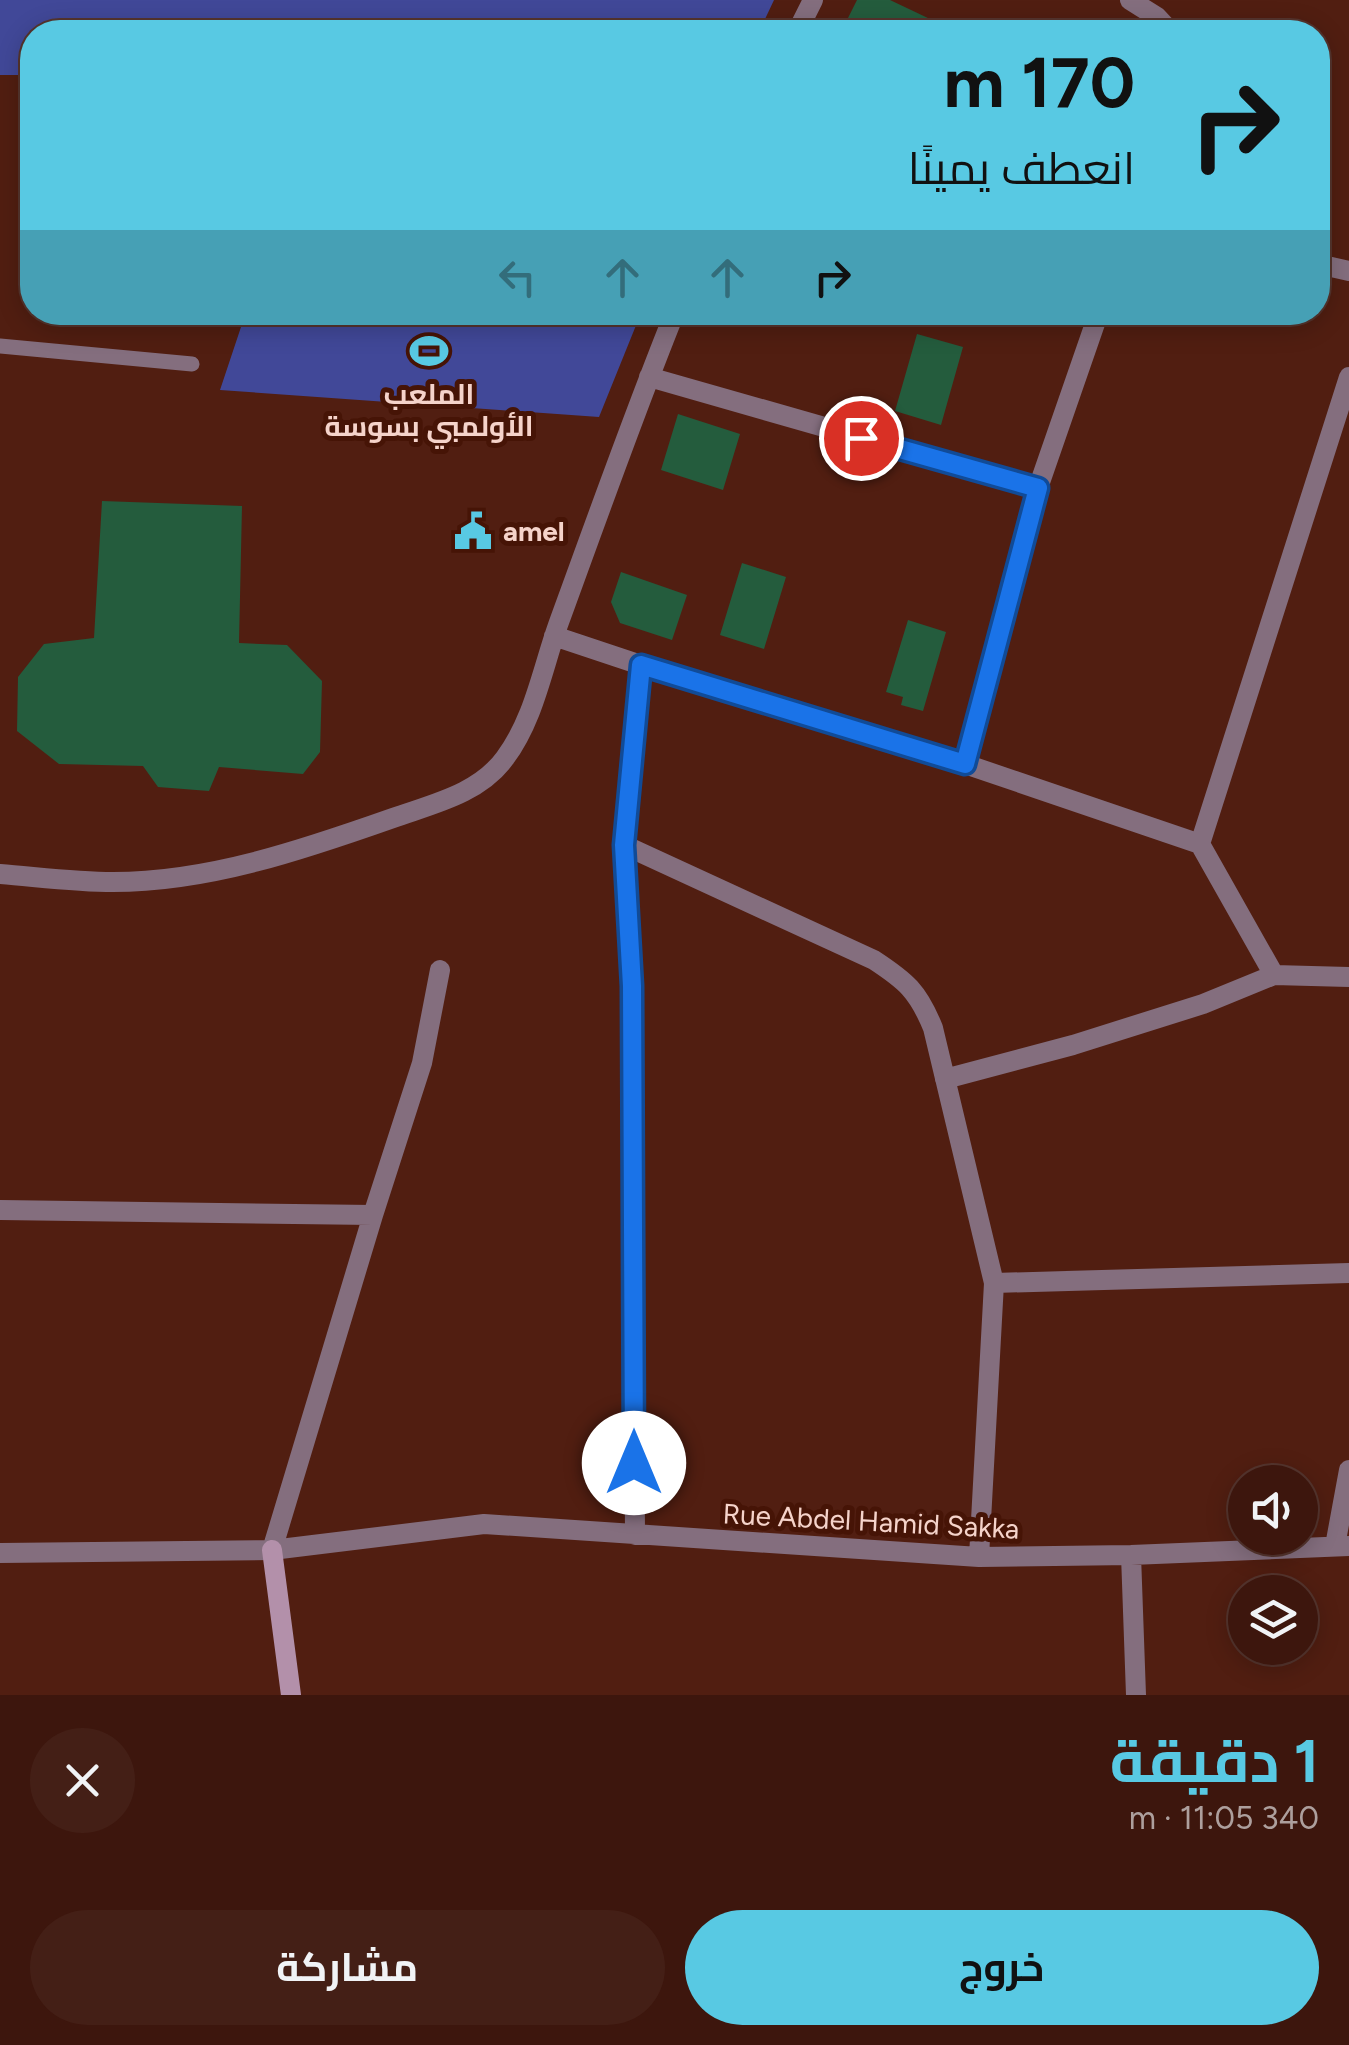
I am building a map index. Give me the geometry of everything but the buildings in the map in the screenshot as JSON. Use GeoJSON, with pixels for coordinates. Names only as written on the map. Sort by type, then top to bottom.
{"type":"FeatureCollection","features":[{"type":"Feature","properties":{"kind":"street"},"geometry":{"type":"LineString","coordinates":[[1130,0],[1160,20]]}},
{"type":"Feature","properties":{"kind":"street"},"geometry":{"type":"LineString","coordinates":[[0,874],[115,882],[192,875],[322,843],[458,795],[490,774],[521,731],[536,696],[554,636],[670,325]]}},
{"type":"Feature","properties":{"kind":"street"},"geometry":{"type":"LineString","coordinates":[[965,764],[1038,488],[1094,325]]}},
{"type":"Feature","properties":{"kind":"street"},"geometry":{"type":"LineString","coordinates":[[649,377],[1038,488]]}},
{"type":"Feature","properties":{"kind":"street"},"geometry":{"type":"LineString","coordinates":[[1200,844],[1349,377]]}},
{"type":"Feature","properties":{"kind":"street"},"geometry":{"type":"LineString","coordinates":[[554,636],[965,764],[1200,844],[1274,975]]}},
{"type":"Feature","properties":{"kind":"street"},"geometry":{"type":"LineString","coordinates":[[634,1535],[632,986],[624,845],[641,665]]}},
{"type":"Feature","properties":{"kind":"street"},"geometry":{"type":"LineString","coordinates":[[624,845],[874,960],[902,978],[923,1002],[933,1028],[994,1283],[979,1558]]}},
{"type":"Feature","properties":{"kind":"street"},"geometry":{"type":"LineString","coordinates":[[291,1695],[272,1550],[422,1063],[440,970]]}},
{"type":"Feature","properties":{"kind":"street"},"geometry":{"type":"LineString","coordinates":[[944,1079],[1204,1004],[1274,975],[1349,977]]}},
{"type":"Feature","properties":{"kind":"street"},"geometry":{"type":"LineString","coordinates":[[0,1210],[373,1216]]}},
{"type":"Feature","properties":{"kind":"street"},"geometry":{"type":"LineString","coordinates":[[994,1283],[1349,1273]]}},
{"type":"Feature","properties":{"kind":"street"},"geometry":{"type":"LineString","coordinates":[[1342,1546],[1349,1470]]}},
{"type":"Feature","properties":{"kind":"street","name":"Rue Abdel Hamid Sakka"},"geometry":{"type":"LineString","coordinates":[[0,1553],[272,1550],[484,1524],[979,1558],[1342,1546]]}},
{"type":"Feature","properties":{"kind":"street"},"geometry":{"type":"LineString","coordinates":[[1131,1555],[1136,1695]]}},
{"type":"Feature","properties":{"kind":"lane"},"geometry":{"type":"LineString","coordinates":[[0,346],[192,364]]}},
{"type":"Feature","properties":{"kind":"shaded area"},"geometry":{"type":"Polygon","coordinates":[[[0,0],[774,0],[765,20],[20,20],[20,75],[0,75],[0,0]]]}},
{"type":"Feature","properties":{"kind":"shaded area","name":"الملعب الأولمبي بسوسة"},"geometry":{"type":"Polygon","coordinates":[[[242,325],[636,325],[599,417],[220,390],[242,325]]]}},
{"type":"Feature","properties":{"kind":"place","name":"الملعب الأولمبي بسوسة"},"geometry":{"type":"Point","coordinates":[429,351]}},
{"type":"Feature","properties":{"kind":"place","name":"amel"},"geometry":{"type":"Point","coordinates":[473,531]}},
{"type":"Feature","properties":{"kind":"route"},"geometry":{"type":"LineString","coordinates":[[634,1463],[632,986],[624,845],[641,665],[965,764],[1038,488],[861,438]]}}]}
